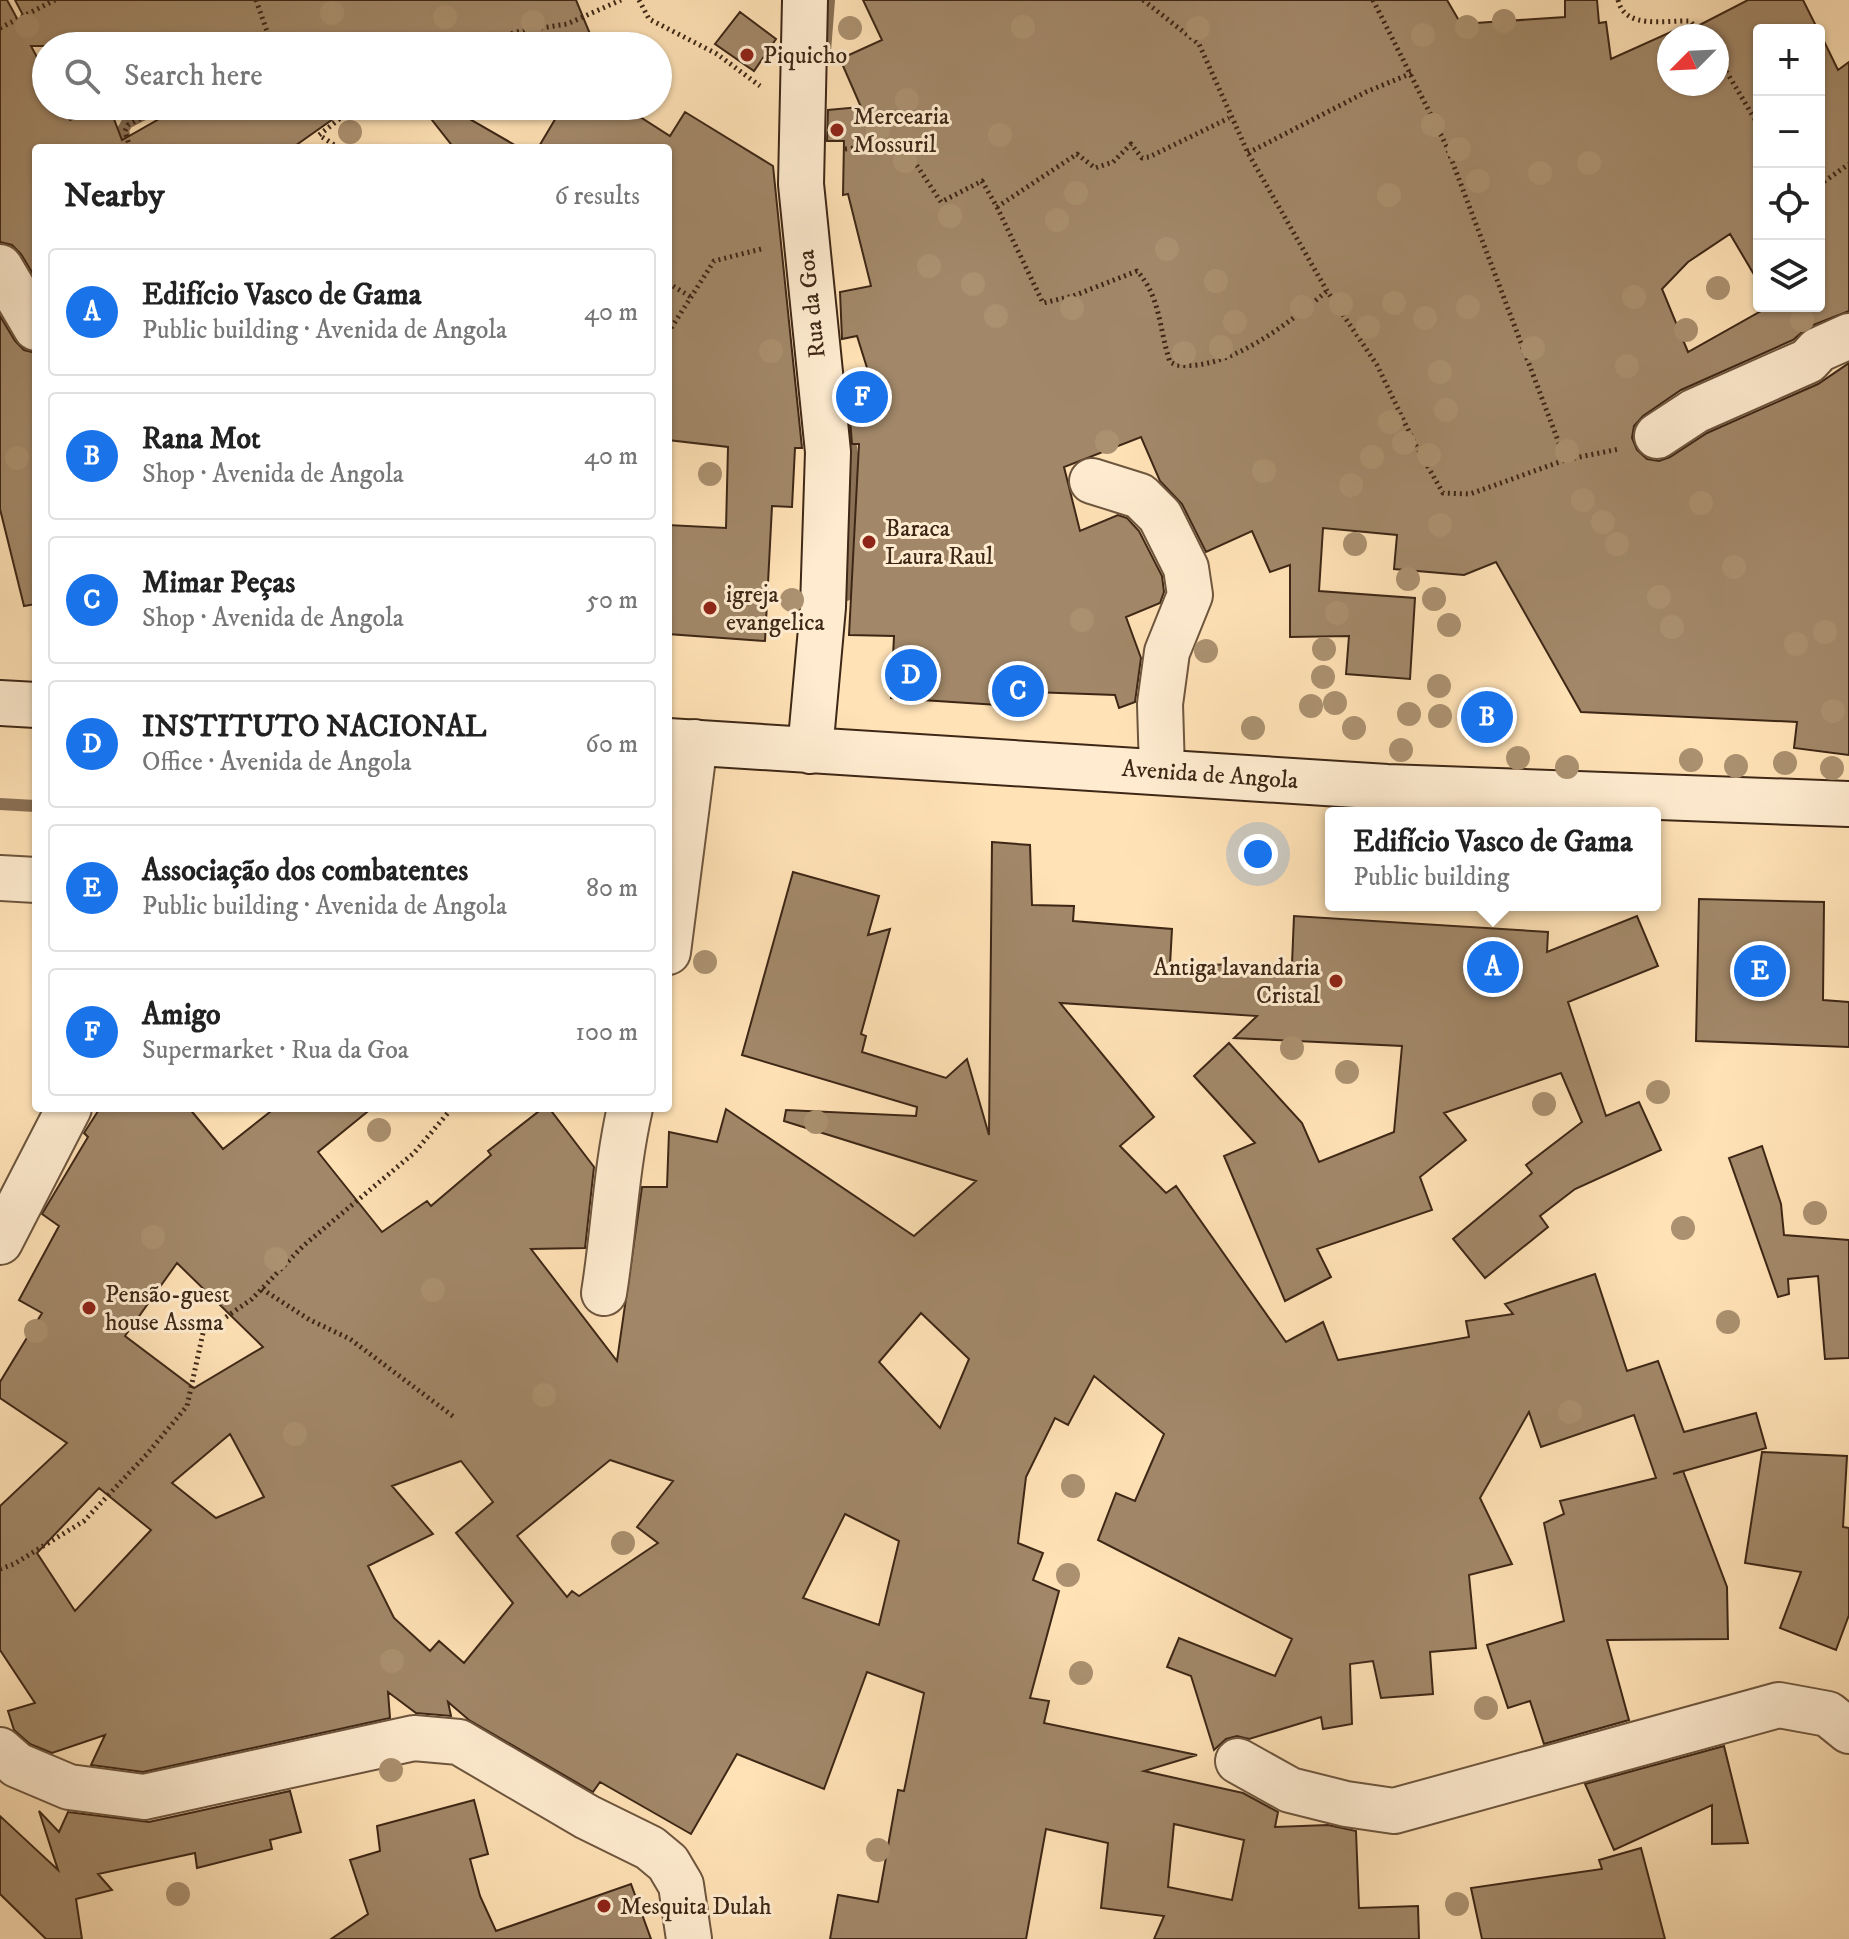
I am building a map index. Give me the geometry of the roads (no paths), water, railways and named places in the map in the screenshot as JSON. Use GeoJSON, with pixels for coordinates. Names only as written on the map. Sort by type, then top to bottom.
{"type":"FeatureCollection","features":[{"type":"Feature","properties":{"kind":"street","name":"Rua da Goa"},"geometry":{"type":"LineString","coordinates":[[805,0],[802,151],[805,244],[828,452],[823,607],[810,751]]}},
{"type":"Feature","properties":{"kind":"street"},"geometry":{"type":"LineString","coordinates":[[0,267],[32,321]]}},
{"type":"Feature","properties":{"kind":"street"},"geometry":{"type":"LineString","coordinates":[[1657,436],[1695,411],[1808,361],[1818,350],[1849,336]]}},
{"type":"Feature","properties":{"kind":"street"},"geometry":{"type":"LineString","coordinates":[[1092,481],[1140,496],[1160,516],[1186,568],[1190,595],[1167,652],[1160,704],[1162,770]]}},
{"type":"Feature","properties":{"kind":"street"},"geometry":{"type":"LineString","coordinates":[[0,703],[32,705]]}},
{"type":"Feature","properties":{"kind":"street","name":"Avenida de Angola"},"geometry":{"type":"LineString","coordinates":[[681,742],[1162,770],[1387,787],[1849,804]]}},
{"type":"Feature","properties":{"kind":"street"},"geometry":{"type":"LineString","coordinates":[[672,887],[681,742]]}},
{"type":"Feature","properties":{"kind":"street"},"geometry":{"type":"LineString","coordinates":[[0,878],[32,880]]}},
{"type":"Feature","properties":{"kind":"street"},"geometry":{"type":"LineString","coordinates":[[0,1242],[19,1161],[65,1112]]}},
{"type":"Feature","properties":{"kind":"street"},"geometry":{"type":"LineString","coordinates":[[604,1293],[614,1231],[619,1159],[629,1112]]}},
{"type":"Feature","properties":{"kind":"street"},"geometry":{"type":"LineString","coordinates":[[1238,1761],[1290,1790],[1346,1804],[1394,1811],[1779,1705],[1828,1714],[1849,1731]]}},
{"type":"Feature","properties":{"kind":"street"},"geometry":{"type":"LineString","coordinates":[[0,1750],[17,1765],[69,1787],[144,1797],[414,1738],[459,1742],[587,1817],[650,1848],[668,1863],[681,1885],[689,1939]]}},
{"type":"Feature","properties":{"kind":"waterway"},"geometry":{"type":"LineString","coordinates":[[825,51],[829,0]]}},
{"type":"Feature","properties":{"kind":"waterway"},"geometry":{"type":"LineString","coordinates":[[126,144],[123,130],[133,120]]}},
{"type":"Feature","properties":{"kind":"waterway"},"geometry":{"type":"LineString","coordinates":[[844,399],[852,454],[846,595]]}},
{"type":"Feature","properties":{"kind":"waterway"},"geometry":{"type":"LineString","coordinates":[[0,804],[32,806]]}},
{"type":"Feature","properties":{"kind":"place","name":"Piquicho"},"geometry":{"type":"Point","coordinates":[747,55]}},
{"type":"Feature","properties":{"kind":"place","name":"Mercearia Mossuril"},"geometry":{"type":"Point","coordinates":[837,130]}},
{"type":"Feature","properties":{"kind":"place","name":"Amigo"},"geometry":{"type":"Point","coordinates":[862,397]}},
{"type":"Feature","properties":{"kind":"place","name":"Baraca Laura Raul"},"geometry":{"type":"Point","coordinates":[869,542]}},
{"type":"Feature","properties":{"kind":"place","name":"igreja evangelica"},"geometry":{"type":"Point","coordinates":[710,608]}},
{"type":"Feature","properties":{"kind":"place","name":"INSTITUTO NACIONAL"},"geometry":{"type":"Point","coordinates":[911,675]}},
{"type":"Feature","properties":{"kind":"place","name":"Mimar Peças"},"geometry":{"type":"Point","coordinates":[1018,691]}},
{"type":"Feature","properties":{"kind":"place","name":"Rana Mot"},"geometry":{"type":"Point","coordinates":[1487,717]}},
{"type":"Feature","properties":{"kind":"place","name":"Edifício Vasco de Gama"},"geometry":{"type":"Point","coordinates":[1493,967]}},
{"type":"Feature","properties":{"kind":"place","name":"Associação dos combatentes"},"geometry":{"type":"Point","coordinates":[1760,971]}},
{"type":"Feature","properties":{"kind":"place","name":"Antiga lavandaria Cristal"},"geometry":{"type":"Point","coordinates":[1336,981]}},
{"type":"Feature","properties":{"kind":"place","name":"Pensão-guest house Assma"},"geometry":{"type":"Point","coordinates":[89,1308]}},
{"type":"Feature","properties":{"kind":"place","name":"Mesquita Dulah"},"geometry":{"type":"Point","coordinates":[604,1906]}}]}
